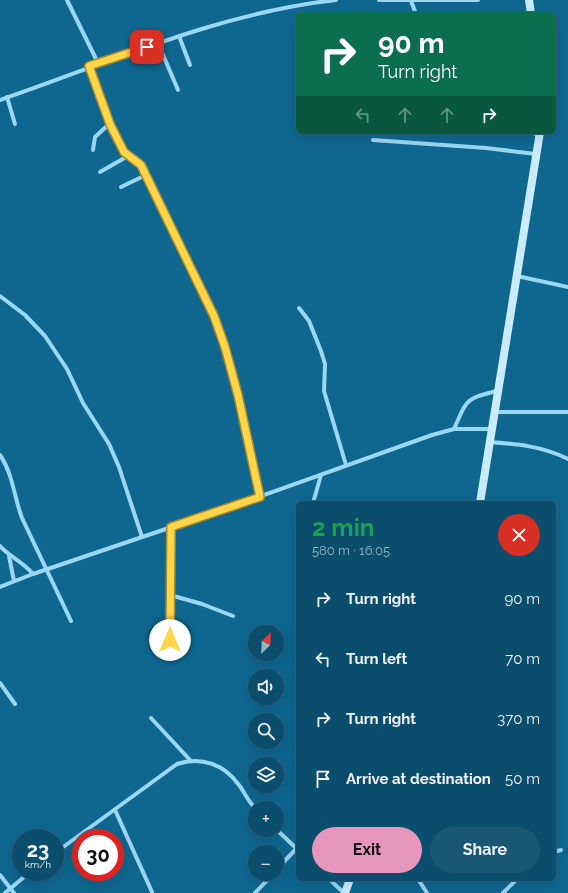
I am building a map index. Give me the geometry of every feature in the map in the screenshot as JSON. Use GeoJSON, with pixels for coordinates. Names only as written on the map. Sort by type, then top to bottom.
{"type":"FeatureCollection","features":[{"type":"Feature","properties":{"kind":"street"},"geometry":{"type":"LineString","coordinates":[[67,0],[98,63]]}},
{"type":"Feature","properties":{"kind":"street"},"geometry":{"type":"LineString","coordinates":[[0,100],[89,66],[229,20],[268,11],[336,0]]}},
{"type":"Feature","properties":{"kind":"street"},"geometry":{"type":"LineString","coordinates":[[379,0],[478,0]]}},
{"type":"Feature","properties":{"kind":"street"},"geometry":{"type":"LineString","coordinates":[[529,0],[531,12]]}},
{"type":"Feature","properties":{"kind":"street"},"geometry":{"type":"LineString","coordinates":[[411,1],[415,12]]}},
{"type":"Feature","properties":{"kind":"street"},"geometry":{"type":"LineString","coordinates":[[179,36],[190,65]]}},
{"type":"Feature","properties":{"kind":"street"},"geometry":{"type":"LineString","coordinates":[[158,43],[178,90]]}},
{"type":"Feature","properties":{"kind":"street"},"geometry":{"type":"LineString","coordinates":[[89,66],[110,124],[124,152],[128,156],[137,160],[146,175],[214,316],[225,347],[238,395],[260,497]]}},
{"type":"Feature","properties":{"kind":"street"},"geometry":{"type":"LineString","coordinates":[[7,97],[15,124]]}},
{"type":"Feature","properties":{"kind":"street"},"geometry":{"type":"LineString","coordinates":[[93,150],[98,134],[110,124]]}},
{"type":"Feature","properties":{"kind":"street"},"geometry":{"type":"LineString","coordinates":[[480,501],[540,134]]}},
{"type":"Feature","properties":{"kind":"street"},"geometry":{"type":"LineString","coordinates":[[373,140],[486,148],[536,154]]}},
{"type":"Feature","properties":{"kind":"street"},"geometry":{"type":"LineString","coordinates":[[100,172],[128,156]]}},
{"type":"Feature","properties":{"kind":"street"},"geometry":{"type":"LineString","coordinates":[[121,187],[146,175]]}},
{"type":"Feature","properties":{"kind":"street"},"geometry":{"type":"LineString","coordinates":[[516,276],[568,287]]}},
{"type":"Feature","properties":{"kind":"street"},"geometry":{"type":"LineString","coordinates":[[0,296],[25,315],[45,336],[67,369],[83,403],[109,444],[120,467],[142,536]]}},
{"type":"Feature","properties":{"kind":"street"},"geometry":{"type":"LineString","coordinates":[[299,308],[309,321],[322,351],[324,364],[324,391],[346,465]]}},
{"type":"Feature","properties":{"kind":"street"},"geometry":{"type":"LineString","coordinates":[[454,429],[465,405],[470,399],[477,395],[497,391]]}},
{"type":"Feature","properties":{"kind":"street"},"geometry":{"type":"LineString","coordinates":[[494,412],[568,412]]}},
{"type":"Feature","properties":{"kind":"street"},"geometry":{"type":"LineString","coordinates":[[0,587],[142,536],[260,497],[346,465],[454,429],[491,429]]}},
{"type":"Feature","properties":{"kind":"street"},"geometry":{"type":"LineString","coordinates":[[489,442],[529,445],[557,453],[568,458]]}},
{"type":"Feature","properties":{"kind":"street"},"geometry":{"type":"LineString","coordinates":[[0,455],[10,473],[16,501],[22,518],[71,622]]}},
{"type":"Feature","properties":{"kind":"street"},"geometry":{"type":"LineString","coordinates":[[314,501],[321,475]]}},
{"type":"Feature","properties":{"kind":"street"},"geometry":{"type":"LineString","coordinates":[[170,640],[171,527]]}},
{"type":"Feature","properties":{"kind":"street"},"geometry":{"type":"LineString","coordinates":[[0,546],[9,556],[14,581]]}},
{"type":"Feature","properties":{"kind":"street"},"geometry":{"type":"LineString","coordinates":[[9,556],[17,558],[33,574]]}},
{"type":"Feature","properties":{"kind":"street"},"geometry":{"type":"LineString","coordinates":[[170,595],[202,604],[233,616]]}},
{"type":"Feature","properties":{"kind":"street"},"geometry":{"type":"LineString","coordinates":[[0,683],[15,704]]}},
{"type":"Feature","properties":{"kind":"street"},"geometry":{"type":"LineString","coordinates":[[151,718],[190,760]]}},
{"type":"Feature","properties":{"kind":"street"},"geometry":{"type":"LineString","coordinates":[[64,847],[177,764],[190,760],[208,762],[227,774],[239,784],[250,801]]}},
{"type":"Feature","properties":{"kind":"street"},"geometry":{"type":"LineString","coordinates":[[115,810],[152,892]]}},
{"type":"Feature","properties":{"kind":"street"},"geometry":{"type":"LineString","coordinates":[[284,837],[296,848]]}},
{"type":"Feature","properties":{"kind":"street"},"geometry":{"type":"LineString","coordinates":[[284,862],[296,850]]}},
{"type":"Feature","properties":{"kind":"street"},"geometry":{"type":"LineString","coordinates":[[556,851],[561,850]]}},
{"type":"Feature","properties":{"kind":"street"},"geometry":{"type":"LineString","coordinates":[[0,875],[14,893]]}},
{"type":"Feature","properties":{"kind":"street"},"geometry":{"type":"LineString","coordinates":[[5,893],[19,881]]}},
{"type":"Feature","properties":{"kind":"street"},"geometry":{"type":"LineString","coordinates":[[255,893],[266,881]]}},
{"type":"Feature","properties":{"kind":"street"},"geometry":{"type":"LineString","coordinates":[[331,881],[345,893],[349,881]]}},
{"type":"Feature","properties":{"kind":"street"},"geometry":{"type":"LineString","coordinates":[[419,881],[427,893]]}},
{"type":"Feature","properties":{"kind":"street"},"geometry":{"type":"LineString","coordinates":[[503,893],[515,881]]}},
{"type":"Feature","properties":{"kind":"route"},"geometry":{"type":"LineString","coordinates":[[147,47],[89,66],[110,124],[125,154],[137,160],[141,165],[214,316],[232,370],[260,497],[171,527],[170,640]]}}]}
